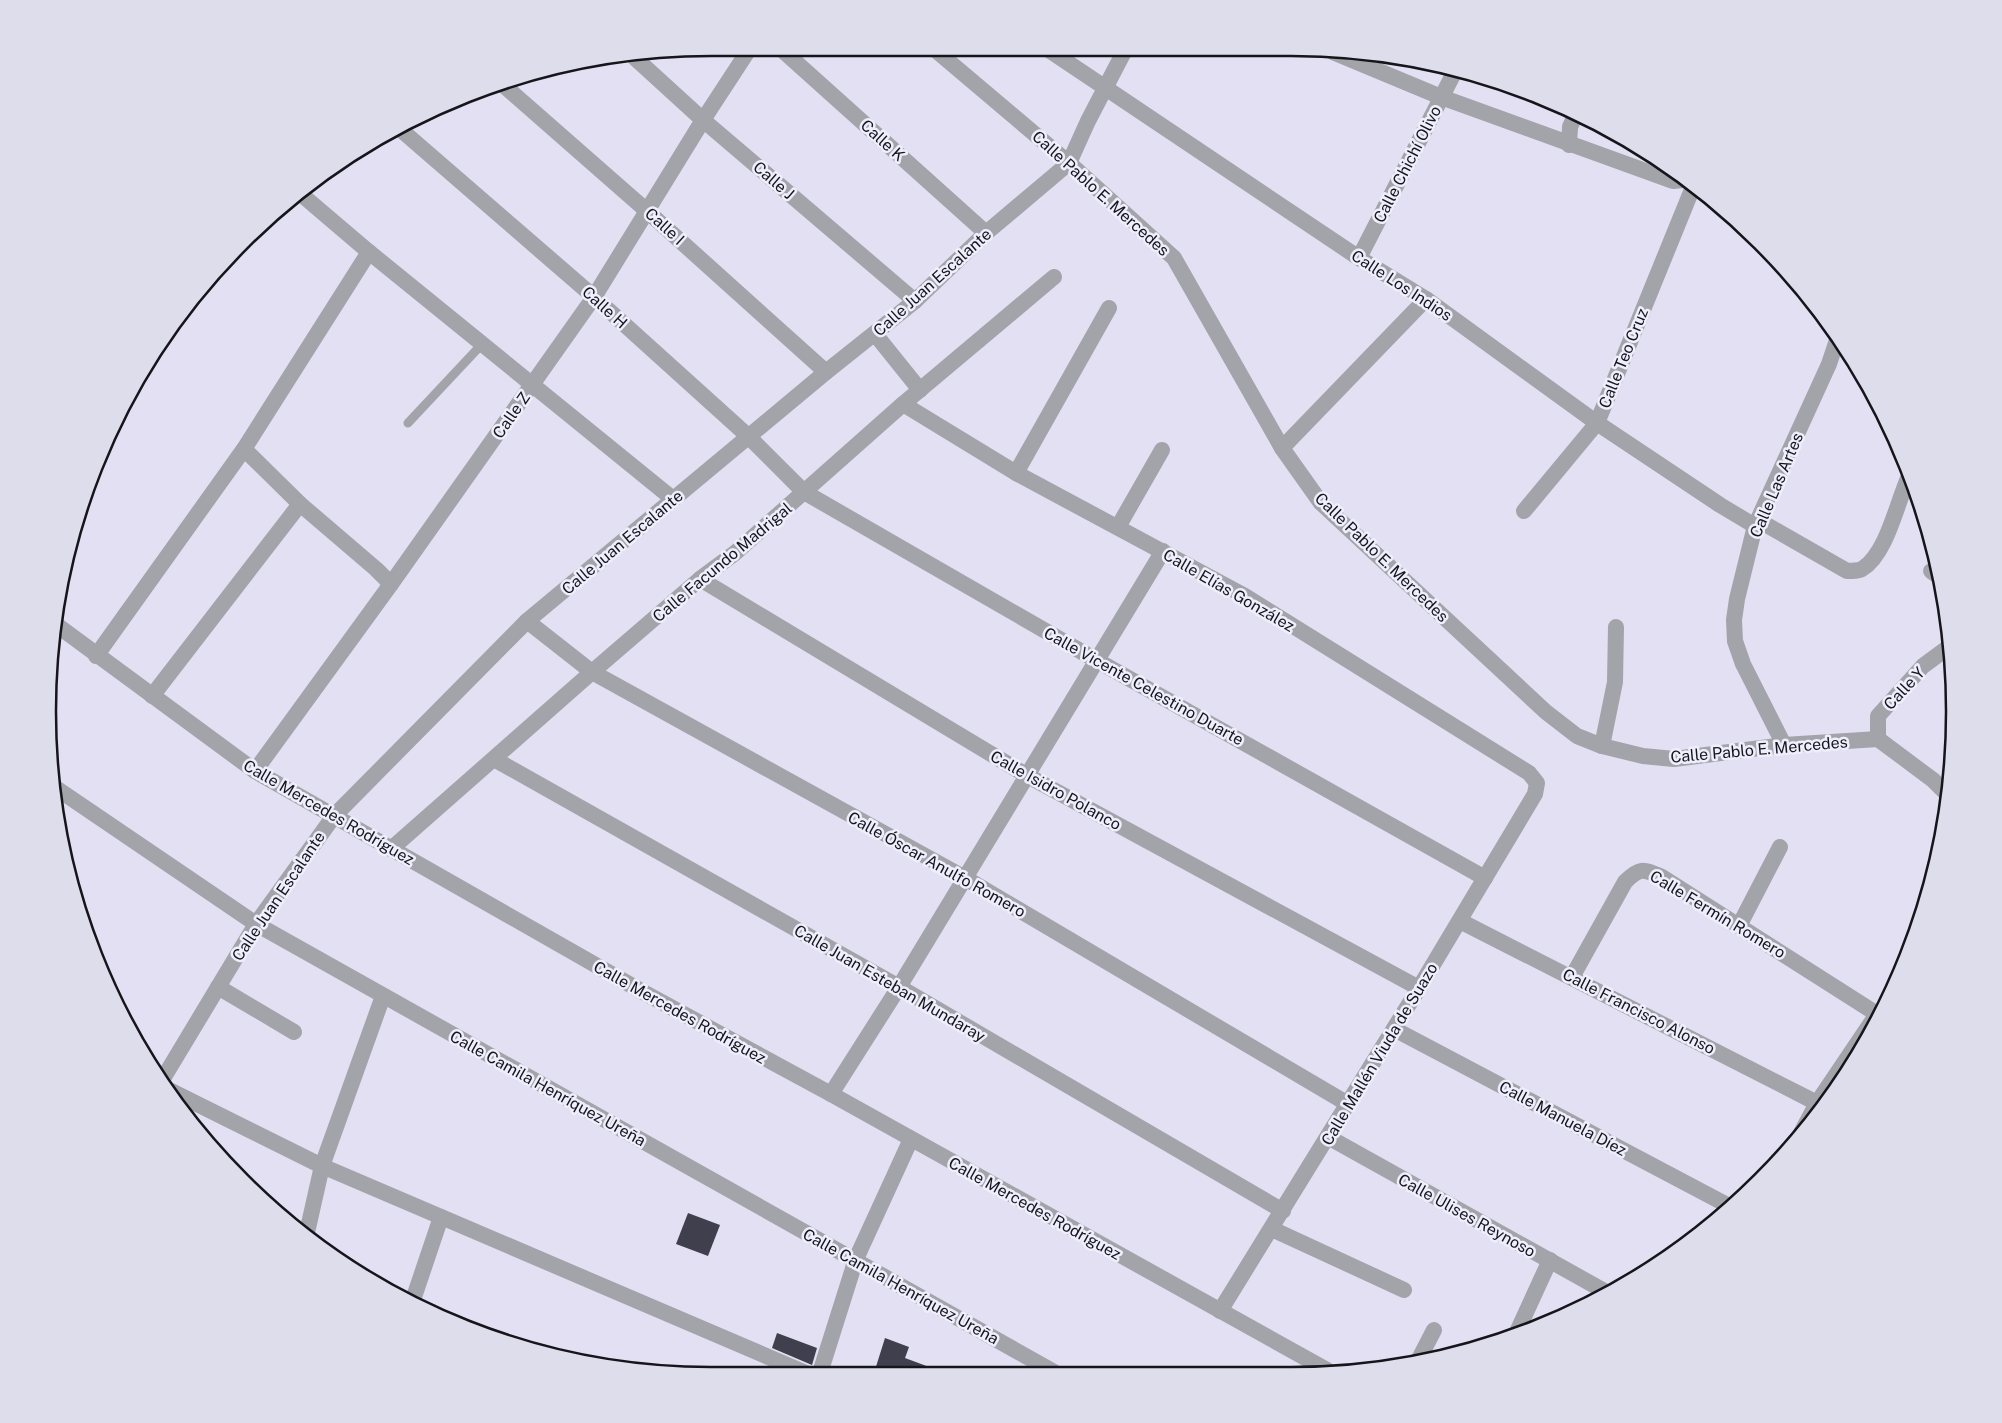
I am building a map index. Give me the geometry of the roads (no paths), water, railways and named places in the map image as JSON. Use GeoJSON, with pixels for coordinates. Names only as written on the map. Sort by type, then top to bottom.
{"type":"FeatureCollection","features":[{"type":"Feature","properties":{"kind":"street","name":"Calle Z"},"geometry":{"type":"LineString","coordinates":[[255,771],[391,584],[594,297],[745,56]]}},
{"type":"Feature","properties":{"kind":"street","name":"Calle K"},"geometry":{"type":"LineString","coordinates":[[789,56],[986,233]]}},
{"type":"Feature","properties":{"kind":"street","name":"Calle Pablo E. Mercedes"},"geometry":{"type":"LineString","coordinates":[[942,56],[1069,163],[1174,258],[1282,448],[1321,503],[1546,712],[1577,736],[1602,746],[1643,756],[1674,759],[1784,745],[1878,740]]}},
{"type":"Feature","properties":{"kind":"street","name":"Calle Los Indios"},"geometry":{"type":"LineString","coordinates":[[1058,56],[1360,258],[1426,299],[1597,423],[1720,505],[1847,571],[1860,570],[1870,563],[1882,546],[1906,487]]}},
{"type":"Feature","properties":{"kind":"street","name":"Calle Juan Escalante"},"geometry":{"type":"LineString","coordinates":[[166,1074],[256,924],[334,816],[527,622],[748,436],[915,301],[986,233],[1069,163],[1122,56]]}},
{"type":"Feature","properties":{"kind":"street"},"geometry":{"type":"LineString","coordinates":[[1352,60],[1441,97],[1569,145],[1674,181]]}},
{"type":"Feature","properties":{"kind":"street","name":"Calle J"},"geometry":{"type":"LineString","coordinates":[[638,61],[703,120],[915,301]]}},
{"type":"Feature","properties":{"kind":"street","name":"Calle Chichí Olivo"},"geometry":{"type":"LineString","coordinates":[[1360,258],[1452,77]]}},
{"type":"Feature","properties":{"kind":"street","name":"Calle I"},"geometry":{"type":"LineString","coordinates":[[508,89],[826,372]]}},
{"type":"Feature","properties":{"kind":"street"},"geometry":{"type":"LineString","coordinates":[[1569,145],[1570,127],[1573,121]]}},
{"type":"Feature","properties":{"kind":"street","name":"Calle H"},"geometry":{"type":"LineString","coordinates":[[405,133],[594,297],[748,436],[804,492]]}},
{"type":"Feature","properties":{"kind":"street","name":"Calle Teo Cruz"},"geometry":{"type":"LineString","coordinates":[[1524,511],[1597,423],[1690,193]]}},
{"type":"Feature","properties":{"kind":"street"},"geometry":{"type":"LineString","coordinates":[[305,198],[369,252],[674,499]]}},
{"type":"Feature","properties":{"kind":"street"},"geometry":{"type":"LineString","coordinates":[[96,656],[244,449],[369,252]]}},
{"type":"Feature","properties":{"kind":"street","name":"Calle Facundo Madrigal"},"geometry":{"type":"LineString","coordinates":[[391,849],[592,672],[700,579],[735,553],[903,404],[1054,276]]}},
{"type":"Feature","properties":{"kind":"street"},"geometry":{"type":"LineString","coordinates":[[1282,448],[1426,299]]}},
{"type":"Feature","properties":{"kind":"street"},"geometry":{"type":"LineString","coordinates":[[1016,473],[1109,308]]}},
{"type":"Feature","properties":{"kind":"street"},"geometry":{"type":"LineString","coordinates":[[875,334],[920,390]]}},
{"type":"Feature","properties":{"kind":"street","name":"Calle Las Artes"},"geometry":{"type":"LineString","coordinates":[[1784,745],[1743,664],[1735,641],[1734,620],[1737,599],[1756,523],[1835,347]]}},
{"type":"Feature","properties":{"kind":"street","name":"Calle Elías González"},"geometry":{"type":"LineString","coordinates":[[903,404],[1016,473],[1245,596],[1530,773],[1537,783],[1535,794]]}},
{"type":"Feature","properties":{"kind":"street"},"geometry":{"type":"LineString","coordinates":[[244,449],[300,504],[391,584]]}},
{"type":"Feature","properties":{"kind":"street"},"geometry":{"type":"LineString","coordinates":[[1118,527],[1162,450]]}},
{"type":"Feature","properties":{"kind":"street","name":"Calle Vicente Celestino Duarte"},"geometry":{"type":"LineString","coordinates":[[804,492],[1096,660],[1485,878]]}},
{"type":"Feature","properties":{"kind":"street"},"geometry":{"type":"LineString","coordinates":[[152,696],[300,504]]}},
{"type":"Feature","properties":{"kind":"street"},"geometry":{"type":"LineString","coordinates":[[831,1094],[899,987],[1163,552]]}},
{"type":"Feature","properties":{"kind":"street","name":"Calle Isidro Polanco"},"geometry":{"type":"LineString","coordinates":[[700,579],[1026,775],[1419,988]]}},
{"type":"Feature","properties":{"kind":"street","name":"Calle Óscar Anulfo Romero"},"geometry":{"type":"LineString","coordinates":[[527,622],[592,672],[965,878],[1348,1104]]}},
{"type":"Feature","properties":{"kind":"street"},"geometry":{"type":"LineString","coordinates":[[1602,746],[1614,682],[1616,627]]}},
{"type":"Feature","properties":{"kind":"street","name":"Calle Mercedes Rodríguez"},"geometry":{"type":"LineString","coordinates":[[62,629],[255,771],[643,992],[831,1094],[1319,1366]]}},
{"type":"Feature","properties":{"kind":"street","name":"Calle Y"},"geometry":{"type":"LineString","coordinates":[[1878,740],[1878,716],[1923,666],[1942,652]]}},
{"type":"Feature","properties":{"kind":"street"},"geometry":{"type":"LineString","coordinates":[[1878,740],[1941,788]]}},
{"type":"Feature","properties":{"kind":"street","name":"Calle Juan Esteban Mundaray"},"geometry":{"type":"LineString","coordinates":[[494,759],[899,987],[1283,1211]]}},
{"type":"Feature","properties":{"kind":"street","name":"Calle Camila Henríquez Ureña"},"geometry":{"type":"LineString","coordinates":[[62,792],[256,924],[1045,1367]]}},
{"type":"Feature","properties":{"kind":"street","name":"Calle Mallén Viuda de Suazo"},"geometry":{"type":"LineString","coordinates":[[1220,1311],[1460,921],[1535,794]]}},
{"type":"Feature","properties":{"kind":"street"},"geometry":{"type":"LineString","coordinates":[[1739,926],[1780,847]]}},
{"type":"Feature","properties":{"kind":"street","name":"Calle Fermín Romero"},"geometry":{"type":"LineString","coordinates":[[1572,977],[1625,882],[1636,872],[1645,870],[1662,877],[1739,926],[1875,1007]]}},
{"type":"Feature","properties":{"kind":"street","name":"Calle Francisco Alonso"},"geometry":{"type":"LineString","coordinates":[[1460,921],[1816,1102]]}},
{"type":"Feature","properties":{"kind":"street"},"geometry":{"type":"LineString","coordinates":[[218,987],[294,1032]]}},
{"type":"Feature","properties":{"kind":"street"},"geometry":{"type":"LineString","coordinates":[[308,1227],[322,1166],[384,996]]}},
{"type":"Feature","properties":{"kind":"street","name":"Calle Manuela Díez"},"geometry":{"type":"LineString","coordinates":[[1394,1029],[1724,1203]]}},
{"type":"Feature","properties":{"kind":"street"},"geometry":{"type":"LineString","coordinates":[[182,1096],[322,1166],[792,1367]]}},
{"type":"Feature","properties":{"kind":"street","name":"Calle Ulises Reynoso"},"geometry":{"type":"LineString","coordinates":[[1328,1137],[1600,1289]]}},
{"type":"Feature","properties":{"kind":"street"},"geometry":{"type":"LineString","coordinates":[[822,1367],[856,1260],[911,1139]]}},
{"type":"Feature","properties":{"kind":"street"},"geometry":{"type":"LineString","coordinates":[[415,1295],[440,1217]]}},
{"type":"Feature","properties":{"kind":"street"},"geometry":{"type":"LineString","coordinates":[[1272,1229],[1404,1290]]}},
{"type":"Feature","properties":{"kind":"street"},"geometry":{"type":"LineString","coordinates":[[1520,1325],[1550,1260]]}},
{"type":"Feature","properties":{"kind":"street"},"geometry":{"type":"LineString","coordinates":[[1422,1353],[1434,1330]]}},
{"type":"Feature","properties":{"kind":"lane"},"geometry":{"type":"LineString","coordinates":[[408,423],[483,343]]}}]}
